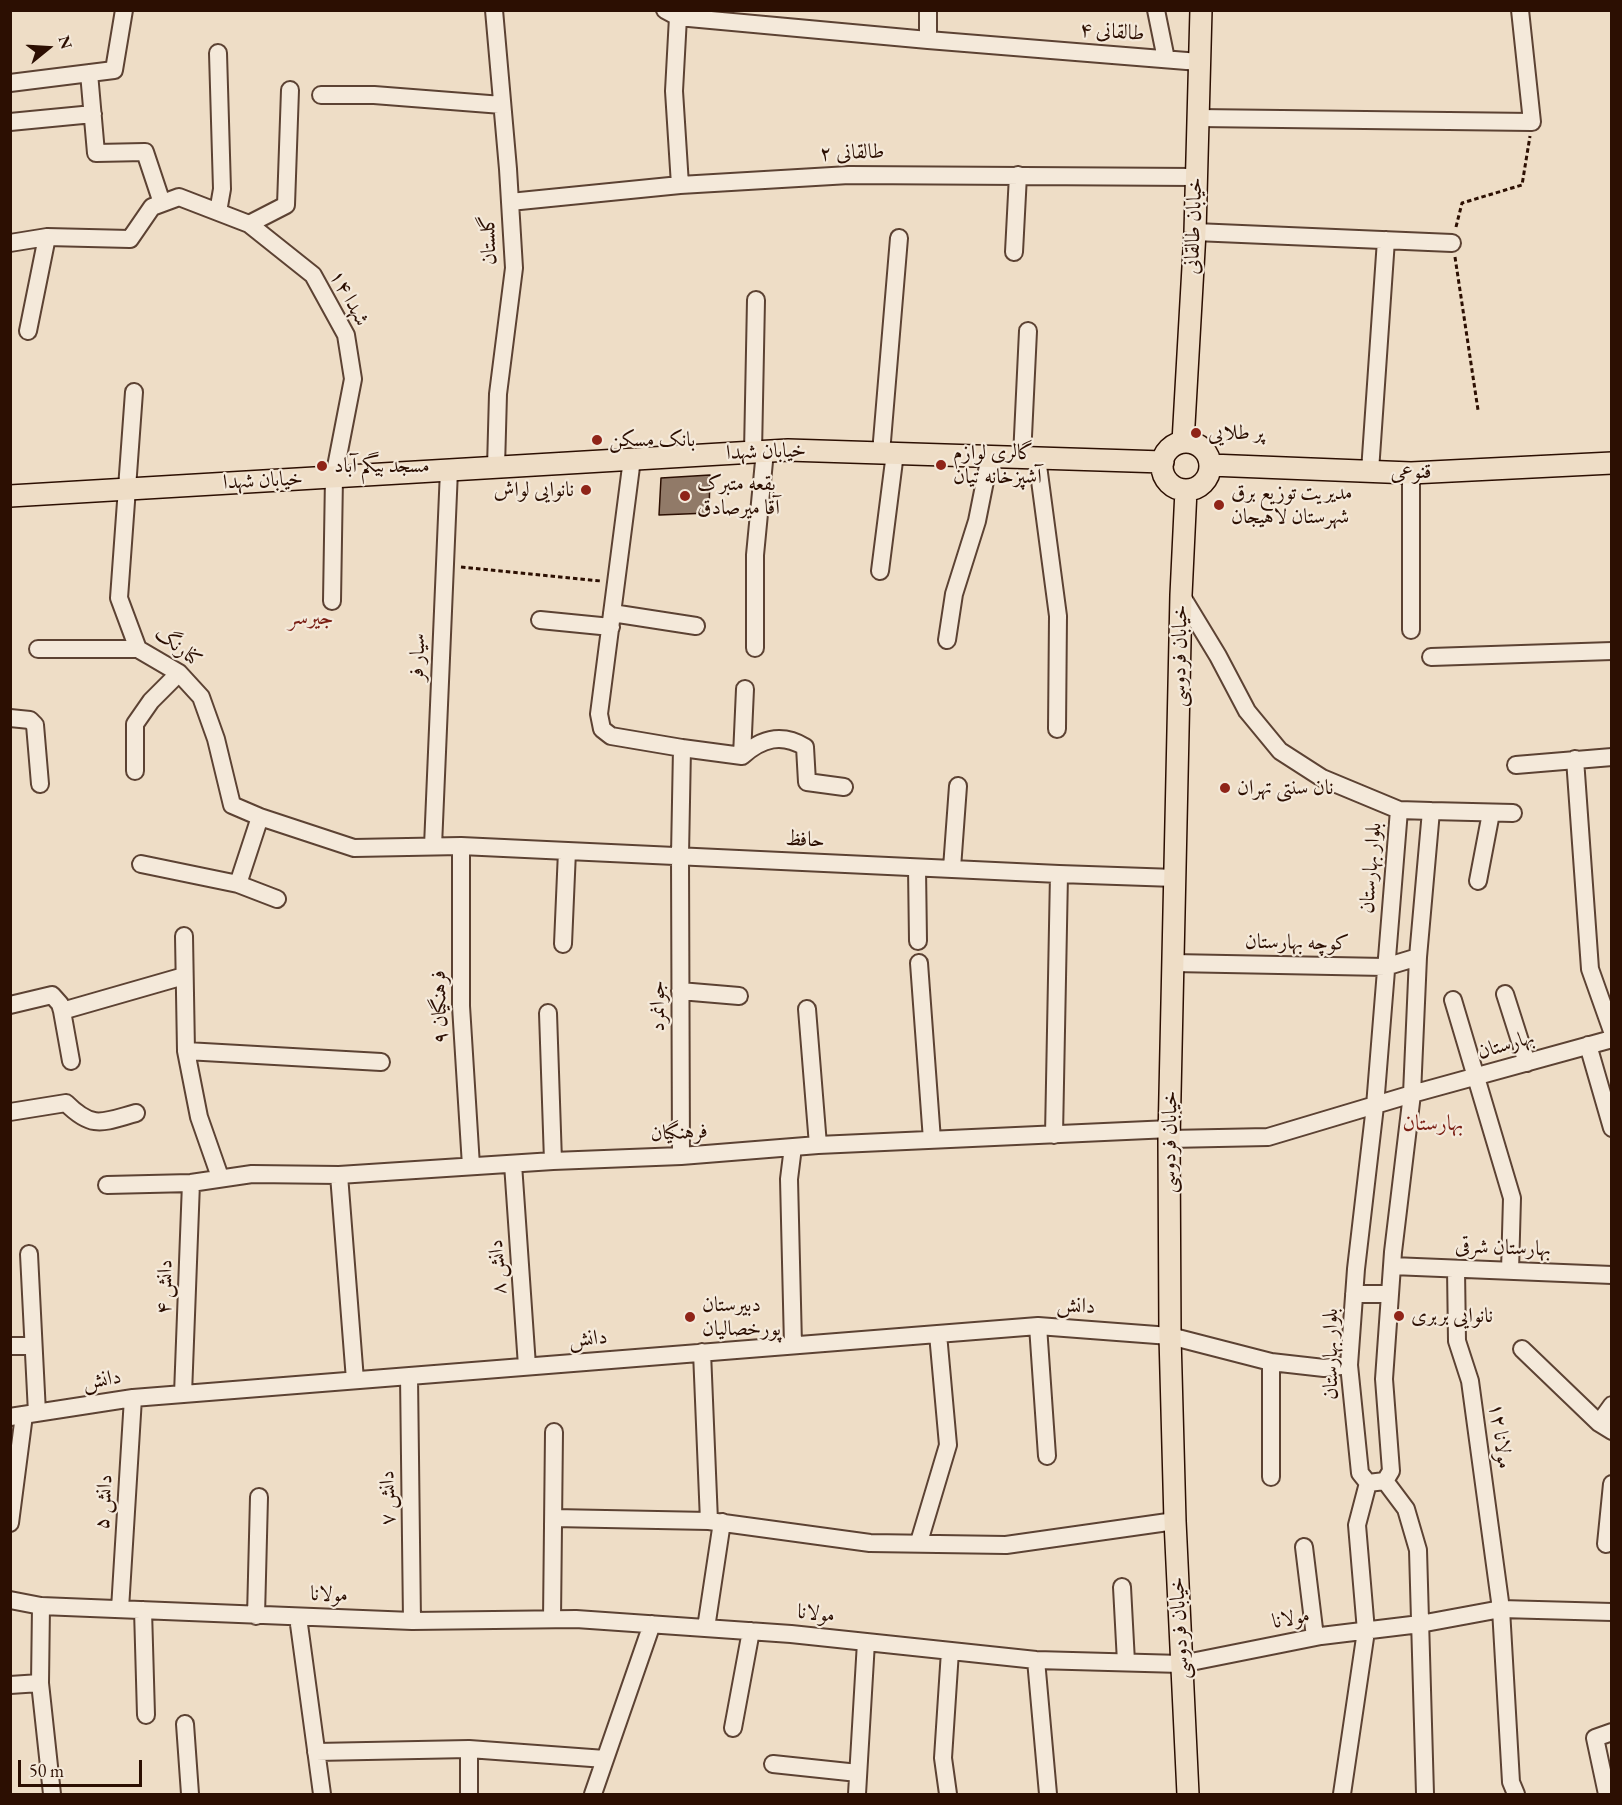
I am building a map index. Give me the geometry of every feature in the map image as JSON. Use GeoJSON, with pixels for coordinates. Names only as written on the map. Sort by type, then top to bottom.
{"type":"FeatureCollection","features":[{"type":"Feature","properties":{"kind":"main road","name":"خیابان طالقانی"},"geometry":{"type":"LineString","coordinates":[[1183,442],[1195,232],[1201,10]]}},
{"type":"Feature","properties":{"kind":"main road"},"geometry":{"type":"LineString","coordinates":[[1183,442],[1197,444],[1203,448],[1210,465],[1209,475],[1205,481],[1194,489],[1178,489],[1166,478],[1162,462],[1169,449],[1183,442]]}},
{"type":"Feature","properties":{"kind":"main road","name":"خیابان شهدا"},"geometry":{"type":"LineString","coordinates":[[10,496],[788,450],[1162,462]]}},
{"type":"Feature","properties":{"kind":"main road","name":"قنوعی"},"geometry":{"type":"LineString","coordinates":[[1210,465],[1411,473],[1611,463]]}},
{"type":"Feature","properties":{"kind":"main road","name":"خیابان فردوسی"},"geometry":{"type":"LineString","coordinates":[[1186,490],[1181,595],[1173,963],[1170,1336],[1175,1521],[1188,1794]]}},
{"type":"Feature","properties":{"kind":"street"},"geometry":{"type":"LineString","coordinates":[[10,83],[114,70],[124,10]]}},
{"type":"Feature","properties":{"kind":"street","name":"گلستان"},"geometry":{"type":"LineString","coordinates":[[494,10],[514,268],[498,394],[496,467]]}},
{"type":"Feature","properties":{"kind":"street"},"geometry":{"type":"LineString","coordinates":[[928,10],[928,40]]}},
{"type":"Feature","properties":{"kind":"street"},"geometry":{"type":"LineString","coordinates":[[1156,10],[1166,59]]}},
{"type":"Feature","properties":{"kind":"street"},"geometry":{"type":"LineString","coordinates":[[1198,118],[1532,122],[1520,10]]}},
{"type":"Feature","properties":{"kind":"street"},"geometry":{"type":"LineString","coordinates":[[675,13],[674,91],[680,185]]}},
{"type":"Feature","properties":{"kind":"street","name":"طالقانی ۴"},"geometry":{"type":"LineString","coordinates":[[675,13],[928,40],[1199,62]]}},
{"type":"Feature","properties":{"kind":"street"},"geometry":{"type":"LineString","coordinates":[[218,53],[222,189],[218,212]]}},
{"type":"Feature","properties":{"kind":"street"},"geometry":{"type":"LineString","coordinates":[[10,243],[47,237],[130,239],[152,207],[162,203],[145,152],[96,153],[89,73]]}},
{"type":"Feature","properties":{"kind":"street"},"geometry":{"type":"LineString","coordinates":[[249,224],[286,206],[290,90]]}},
{"type":"Feature","properties":{"kind":"street"},"geometry":{"type":"LineString","coordinates":[[321,95],[374,95],[502,105]]}},
{"type":"Feature","properties":{"kind":"street"},"geometry":{"type":"LineString","coordinates":[[10,122],[93,114]]}},
{"type":"Feature","properties":{"kind":"street","name":"طالقانی ۲"},"geometry":{"type":"LineString","coordinates":[[510,202],[680,185],[849,175],[1196,177]]}},
{"type":"Feature","properties":{"kind":"street"},"geometry":{"type":"LineString","coordinates":[[1014,252],[1018,175]]}},
{"type":"Feature","properties":{"kind":"street","name":"شهدا ۱۴"},"geometry":{"type":"LineString","coordinates":[[162,203],[179,197],[249,224],[313,275],[346,335],[353,380],[334,477],[332,601]]}},
{"type":"Feature","properties":{"kind":"street"},"geometry":{"type":"LineString","coordinates":[[1195,232],[1452,243]]}},
{"type":"Feature","properties":{"kind":"street"},"geometry":{"type":"LineString","coordinates":[[28,332],[47,237]]}},
{"type":"Feature","properties":{"kind":"street"},"geometry":{"type":"LineString","coordinates":[[880,571],[899,238]]}},
{"type":"Feature","properties":{"kind":"street"},"geometry":{"type":"LineString","coordinates":[[1371,471],[1386,240]]}},
{"type":"Feature","properties":{"kind":"street"},"geometry":{"type":"LineString","coordinates":[[755,648],[755,555],[759,451],[756,300]]}},
{"type":"Feature","properties":{"kind":"street"},"geometry":{"type":"LineString","coordinates":[[1028,331],[1030,458],[1058,616],[1057,729]]}},
{"type":"Feature","properties":{"kind":"street","name":"کنارنگ"},"geometry":{"type":"LineString","coordinates":[[134,392],[119,598],[138,649],[179,673],[201,697],[216,739],[232,805],[260,817]]}},
{"type":"Feature","properties":{"kind":"street"},"geometry":{"type":"LineString","coordinates":[[947,640],[954,594],[977,521],[990,456]]}},
{"type":"Feature","properties":{"kind":"street"},"geometry":{"type":"LineString","coordinates":[[632,459],[598,714],[602,729],[611,736],[742,756]]}},
{"type":"Feature","properties":{"kind":"street","name":"سیار فر"},"geometry":{"type":"LineString","coordinates":[[433,846],[449,470]]}},
{"type":"Feature","properties":{"kind":"street"},"geometry":{"type":"LineString","coordinates":[[1411,473],[1411,630]]}},
{"type":"Feature","properties":{"kind":"street"},"geometry":{"type":"LineString","coordinates":[[1181,595],[1218,656],[1247,711],[1280,751],[1322,778],[1399,810]]}},
{"type":"Feature","properties":{"kind":"street"},"geometry":{"type":"LineString","coordinates":[[540,620],[611,620],[696,626]]}},
{"type":"Feature","properties":{"kind":"street"},"geometry":{"type":"LineString","coordinates":[[38,649],[138,649]]}},
{"type":"Feature","properties":{"kind":"street"},"geometry":{"type":"LineString","coordinates":[[1431,657],[1611,651]]}},
{"type":"Feature","properties":{"kind":"street"},"geometry":{"type":"LineString","coordinates":[[135,771],[135,724],[151,701],[179,673]]}},
{"type":"Feature","properties":{"kind":"street"},"geometry":{"type":"LineString","coordinates":[[742,756],[745,689]]}},
{"type":"Feature","properties":{"kind":"street"},"geometry":{"type":"LineString","coordinates":[[10,718],[30,720],[35,725],[40,784]]}},
{"type":"Feature","properties":{"kind":"street"},"geometry":{"type":"LineString","coordinates":[[742,756],[752,746],[766,740],[793,740],[805,747],[807,782],[844,787]]}},
{"type":"Feature","properties":{"kind":"street","name":"جوانمرد"},"geometry":{"type":"LineString","coordinates":[[681,1156],[682,748]]}},
{"type":"Feature","properties":{"kind":"street"},"geometry":{"type":"LineString","coordinates":[[1516,765],[1611,757]]}},
{"type":"Feature","properties":{"kind":"street"},"geometry":{"type":"LineString","coordinates":[[1575,759],[1590,969],[1611,1031]]}},
{"type":"Feature","properties":{"kind":"street"},"geometry":{"type":"LineString","coordinates":[[952,868],[958,786]]}},
{"type":"Feature","properties":{"kind":"street","name":"بلوار بهارستان"},"geometry":{"type":"LineString","coordinates":[[1376,1482],[1360,1473],[1349,1365],[1354,1294],[1375,1106],[1399,810],[1513,813]]}},
{"type":"Feature","properties":{"kind":"street"},"geometry":{"type":"LineString","coordinates":[[1342,1794],[1366,1631],[1357,1524],[1376,1482],[1391,1471],[1384,1379],[1392,1266],[1412,1094],[1418,957],[1431,811]]}},
{"type":"Feature","properties":{"kind":"street"},"geometry":{"type":"LineString","coordinates":[[1478,881],[1491,813]]}},
{"type":"Feature","properties":{"kind":"street"},"geometry":{"type":"LineString","coordinates":[[238,884],[260,817]]}},
{"type":"Feature","properties":{"kind":"street","name":"حافظ"},"geometry":{"type":"LineString","coordinates":[[260,817],[354,848],[460,846],[1175,878]]}},
{"type":"Feature","properties":{"kind":"street","name":"فرهنگیان ۹"},"geometry":{"type":"LineString","coordinates":[[460,846],[461,1006],[471,1166]]}},
{"type":"Feature","properties":{"kind":"street"},"geometry":{"type":"LineString","coordinates":[[563,944],[567,851]]}},
{"type":"Feature","properties":{"kind":"street"},"geometry":{"type":"LineString","coordinates":[[141,864],[238,884],[277,899]]}},
{"type":"Feature","properties":{"kind":"street"},"geometry":{"type":"LineString","coordinates":[[917,868],[918,941]]}},
{"type":"Feature","properties":{"kind":"street"},"geometry":{"type":"LineString","coordinates":[[1054,1135],[1059,874]]}},
{"type":"Feature","properties":{"kind":"street"},"geometry":{"type":"LineString","coordinates":[[184,936],[186,1051],[199,1117],[220,1177]]}},
{"type":"Feature","properties":{"kind":"street","name":"کوچه بهارستان"},"geometry":{"type":"LineString","coordinates":[[1173,963],[1385,967],[1418,957]]}},
{"type":"Feature","properties":{"kind":"street"},"geometry":{"type":"LineString","coordinates":[[919,963],[932,1140]]}},
{"type":"Feature","properties":{"kind":"street"},"geometry":{"type":"LineString","coordinates":[[62,1011],[184,976]]}},
{"type":"Feature","properties":{"kind":"street"},"geometry":{"type":"LineString","coordinates":[[680,991],[739,996]]}},
{"type":"Feature","properties":{"kind":"street"},"geometry":{"type":"LineString","coordinates":[[1505,994],[1527,1063]]}},
{"type":"Feature","properties":{"kind":"street"},"geometry":{"type":"LineString","coordinates":[[10,1005],[52,995],[60,1004],[62,1011],[70,1061]]}},
{"type":"Feature","properties":{"kind":"street"},"geometry":{"type":"LineString","coordinates":[[1453,1000],[1512,1198],[1510,1271]]}},
{"type":"Feature","properties":{"kind":"street"},"geometry":{"type":"LineString","coordinates":[[807,1009],[818,1145]]}},
{"type":"Feature","properties":{"kind":"street"},"geometry":{"type":"LineString","coordinates":[[548,1013],[553,1161]]}},
{"type":"Feature","properties":{"kind":"street","name":"بهارستان"},"geometry":{"type":"LineString","coordinates":[[1375,1106],[1611,1039]]}},
{"type":"Feature","properties":{"kind":"street"},"geometry":{"type":"LineString","coordinates":[[1588,1045],[1611,1128]]}},
{"type":"Feature","properties":{"kind":"street"},"geometry":{"type":"LineString","coordinates":[[186,1051],[381,1062]]}},
{"type":"Feature","properties":{"kind":"street"},"geometry":{"type":"LineString","coordinates":[[10,1112],[66,1103],[78,1116],[97,1123],[136,1113]]}},
{"type":"Feature","properties":{"kind":"street","name":"فرهنگیان"},"geometry":{"type":"LineString","coordinates":[[107,1185],[191,1182],[252,1174],[339,1175],[932,1140],[1054,1135],[1170,1134],[1268,1137],[1375,1106]]}},
{"type":"Feature","properties":{"kind":"street"},"geometry":{"type":"LineString","coordinates":[[793,1147],[789,1179],[793,1345]]}},
{"type":"Feature","properties":{"kind":"street","name":"دانش ۸"},"geometry":{"type":"LineString","coordinates":[[513,1164],[527,1366]]}},
{"type":"Feature","properties":{"kind":"street"},"geometry":{"type":"LineString","coordinates":[[339,1175],[356,1380]]}},
{"type":"Feature","properties":{"kind":"street","name":"دانش ۴"},"geometry":{"type":"LineString","coordinates":[[183,1394],[191,1182]]}},
{"type":"Feature","properties":{"kind":"street"},"geometry":{"type":"LineString","coordinates":[[10,1523],[33,1346],[28,1254]]}},
{"type":"Feature","properties":{"kind":"street","name":"بهارستان شرقی"},"geometry":{"type":"LineString","coordinates":[[1392,1266],[1611,1275]]}},
{"type":"Feature","properties":{"kind":"street","name":"مولانا ۱۲"},"geometry":{"type":"LineString","coordinates":[[1456,1269],[1457,1341],[1470,1381],[1501,1610],[1511,1782],[1516,1794]]}},
{"type":"Feature","properties":{"kind":"street"},"geometry":{"type":"LineString","coordinates":[[1354,1294],[1390,1294]]}},
{"type":"Feature","properties":{"kind":"street"},"geometry":{"type":"LineString","coordinates":[[1038,1326],[1047,1456]]}},
{"type":"Feature","properties":{"kind":"street","name":"دانش"},"geometry":{"type":"LineString","coordinates":[[24,1415],[133,1398],[1038,1326],[1170,1336],[1271,1362],[1324,1368],[1349,1365]]}},
{"type":"Feature","properties":{"kind":"street"},"geometry":{"type":"LineString","coordinates":[[919,1542],[948,1445],[938,1334]]}},
{"type":"Feature","properties":{"kind":"street"},"geometry":{"type":"LineString","coordinates":[[10,1346],[33,1346]]}},
{"type":"Feature","properties":{"kind":"street"},"geometry":{"type":"LineString","coordinates":[[1522,1349],[1605,1427],[1611,1405]]}},
{"type":"Feature","properties":{"kind":"street"},"geometry":{"type":"LineString","coordinates":[[702,1352],[716,1521],[706,1628]]}},
{"type":"Feature","properties":{"kind":"street"},"geometry":{"type":"LineString","coordinates":[[1271,1362],[1271,1477]]}},
{"type":"Feature","properties":{"kind":"street","name":"دانش ۷"},"geometry":{"type":"LineString","coordinates":[[409,1376],[412,1621]]}},
{"type":"Feature","properties":{"kind":"street","name":"دانش ۵"},"geometry":{"type":"LineString","coordinates":[[120,1609],[133,1398]]}},
{"type":"Feature","properties":{"kind":"street"},"geometry":{"type":"LineString","coordinates":[[552,1619],[554,1432]]}},
{"type":"Feature","properties":{"kind":"street"},"geometry":{"type":"LineString","coordinates":[[1376,1482],[1406,1509],[1418,1550],[1425,1794]]}},
{"type":"Feature","properties":{"kind":"street"},"geometry":{"type":"LineString","coordinates":[[1605,1545],[1611,1484]]}},
{"type":"Feature","properties":{"kind":"street"},"geometry":{"type":"LineString","coordinates":[[256,1616],[259,1497]]}},
{"type":"Feature","properties":{"kind":"street"},"geometry":{"type":"LineString","coordinates":[[554,1518],[716,1521],[870,1543],[1006,1545],[1175,1521]]}},
{"type":"Feature","properties":{"kind":"street"},"geometry":{"type":"LineString","coordinates":[[1304,1547],[1315,1637]]}},
{"type":"Feature","properties":{"kind":"street"},"geometry":{"type":"LineString","coordinates":[[1122,1587],[1126,1662]]}},
{"type":"Feature","properties":{"kind":"street","name":"مولانا"},"geometry":{"type":"LineString","coordinates":[[10,1600],[41,1606],[256,1616],[412,1621],[552,1619],[652,1624],[751,1631],[1036,1660],[1181,1664],[1315,1637],[1420,1624],[1501,1610],[1611,1612]]}},
{"type":"Feature","properties":{"kind":"street"},"geometry":{"type":"LineString","coordinates":[[41,1606],[40,1683],[52,1794]]}},
{"type":"Feature","properties":{"kind":"street"},"geometry":{"type":"LineString","coordinates":[[143,1610],[146,1715]]}},
{"type":"Feature","properties":{"kind":"street"},"geometry":{"type":"LineString","coordinates":[[298,1617],[322,1794]]}},
{"type":"Feature","properties":{"kind":"street"},"geometry":{"type":"LineString","coordinates":[[593,1794],[652,1624]]}},
{"type":"Feature","properties":{"kind":"street"},"geometry":{"type":"LineString","coordinates":[[733,1728],[751,1631]]}},
{"type":"Feature","properties":{"kind":"street"},"geometry":{"type":"LineString","coordinates":[[857,1794],[866,1642]]}},
{"type":"Feature","properties":{"kind":"street"},"geometry":{"type":"LineString","coordinates":[[948,1794],[944,1758],[950,1651]]}},
{"type":"Feature","properties":{"kind":"street"},"geometry":{"type":"LineString","coordinates":[[1036,1660],[1048,1794]]}},
{"type":"Feature","properties":{"kind":"street"},"geometry":{"type":"LineString","coordinates":[[10,1685],[40,1683]]}},
{"type":"Feature","properties":{"kind":"street"},"geometry":{"type":"LineString","coordinates":[[185,1724],[190,1794]]}},
{"type":"Feature","properties":{"kind":"street"},"geometry":{"type":"LineString","coordinates":[[1607,1794],[1595,1738],[1611,1732]]}},
{"type":"Feature","properties":{"kind":"street"},"geometry":{"type":"LineString","coordinates":[[316,1752],[469,1749],[605,1759]]}},
{"type":"Feature","properties":{"kind":"street"},"geometry":{"type":"LineString","coordinates":[[469,1749],[470,1794]]}},
{"type":"Feature","properties":{"kind":"street"},"geometry":{"type":"LineString","coordinates":[[772,1764],[858,1773]]}},
{"type":"Feature","properties":{"kind":"path"},"geometry":{"type":"LineString","coordinates":[[1478,410],[1452,243],[1462,202],[1522,185],[1532,122]]}},
{"type":"Feature","properties":{"kind":"path"},"geometry":{"type":"LineString","coordinates":[[445,565],[616,582]]}},
{"type":"Feature","properties":{"kind":"building","name":"بقعه متبرک آقا میرصادق"},"geometry":{"type":"Polygon","coordinates":[[[710,475],[709,513],[659,515],[661,478],[710,475]]]}},
{"type":"Feature","properties":{"kind":"place","name":"پر طلایی"},"geometry":{"type":"Point","coordinates":[1196,433]}},
{"type":"Feature","properties":{"kind":"place","name":"بانک مسکن"},"geometry":{"type":"Point","coordinates":[597,440]}},
{"type":"Feature","properties":{"kind":"place","name":"گالری لوازم آشپزخانه تیان"},"geometry":{"type":"Point","coordinates":[941,465]}},
{"type":"Feature","properties":{"kind":"place","name":"مسجد بیگم آباد"},"geometry":{"type":"Point","coordinates":[322,466]}},
{"type":"Feature","properties":{"kind":"place","name":"نانوایی لواش"},"geometry":{"type":"Point","coordinates":[586,490]}},
{"type":"Feature","properties":{"kind":"place","name":"بقعه متبرک آقا میرصادق"},"geometry":{"type":"Point","coordinates":[685,496]}},
{"type":"Feature","properties":{"kind":"place","name":"مدیریت توزیع برق شهرستان لاهیجان"},"geometry":{"type":"Point","coordinates":[1219,505]}},
{"type":"Feature","properties":{"kind":"place","name":"نان سنتی تهران"},"geometry":{"type":"Point","coordinates":[1225,788]}},
{"type":"Feature","properties":{"kind":"place","name":"نانوایی بربری"},"geometry":{"type":"Point","coordinates":[1399,1316]}},
{"type":"Feature","properties":{"kind":"place","name":"دبیرستان پورخصالیان"},"geometry":{"type":"Point","coordinates":[690,1317]}},
{"type":"Feature","properties":{"kind":"district","name":"جیرسر"},"geometry":{"type":"Point","coordinates":[311,618]}},
{"type":"Feature","properties":{"kind":"district","name":"بهارستان"},"geometry":{"type":"Point","coordinates":[1433,1124]}}]}
